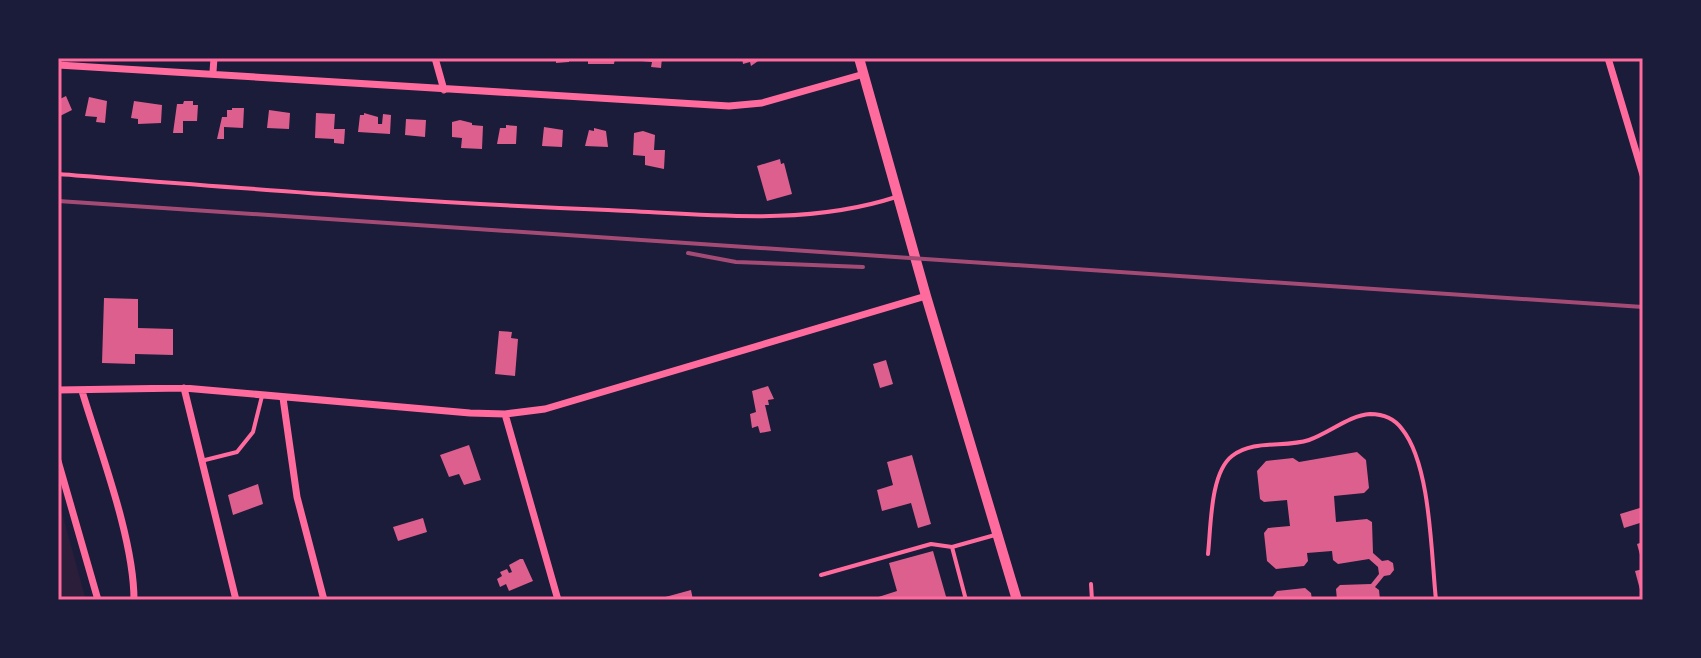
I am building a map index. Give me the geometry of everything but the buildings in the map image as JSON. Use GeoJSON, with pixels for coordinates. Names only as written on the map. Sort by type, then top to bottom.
{"type":"FeatureCollection","features":[{"type":"Feature","properties":{"kind":"main road"},"geometry":{"type":"LineString","coordinates":[[859,58],[1017,600]]}},
{"type":"Feature","properties":{"kind":"street"},"geometry":{"type":"LineString","coordinates":[[213,72],[214,58]]}},
{"type":"Feature","properties":{"kind":"street"},"geometry":{"type":"LineString","coordinates":[[435,58],[444,90]]}},
{"type":"Feature","properties":{"kind":"street"},"geometry":{"type":"LineString","coordinates":[[1608,58],[1643,175]]}},
{"type":"Feature","properties":{"kind":"street"},"geometry":{"type":"LineString","coordinates":[[58,65],[213,72],[444,90],[729,106],[762,103],[864,74]]}},
{"type":"Feature","properties":{"kind":"street"},"geometry":{"type":"LineString","coordinates":[[58,390],[184,388],[505,414],[545,409],[926,296]]}},
{"type":"Feature","properties":{"kind":"street"},"geometry":{"type":"LineString","coordinates":[[184,388],[236,600]]}},
{"type":"Feature","properties":{"kind":"street"},"geometry":{"type":"LineString","coordinates":[[82,391],[122,526],[134,600]]}},
{"type":"Feature","properties":{"kind":"street"},"geometry":{"type":"LineString","coordinates":[[283,398],[297,497],[324,600]]}},
{"type":"Feature","properties":{"kind":"street"},"geometry":{"type":"LineString","coordinates":[[505,414],[558,600]]}},
{"type":"Feature","properties":{"kind":"street"},"geometry":{"type":"LineString","coordinates":[[58,461],[98,600]]}},
{"type":"Feature","properties":{"kind":"lane"},"geometry":{"type":"LineString","coordinates":[[58,174],[346,197],[713,214],[804,215],[862,208],[899,197]]}},
{"type":"Feature","properties":{"kind":"lane"},"geometry":{"type":"LineString","coordinates":[[201,461],[237,452],[253,432],[262,396]]}},
{"type":"Feature","properties":{"kind":"lane"},"geometry":{"type":"LineString","coordinates":[[1208,554],[1218,476],[1232,456],[1259,446],[1308,441],[1365,414],[1389,417],[1402,429],[1414,450],[1426,497],[1436,600]]}},
{"type":"Feature","properties":{"kind":"lane"},"geometry":{"type":"LineString","coordinates":[[821,575],[931,544],[952,547],[997,534]]}},
{"type":"Feature","properties":{"kind":"lane"},"geometry":{"type":"LineString","coordinates":[[952,547],[966,600]]}},
{"type":"Feature","properties":{"kind":"lane"},"geometry":{"type":"LineString","coordinates":[[1091,584],[1092,600]]}},
{"type":"Feature","properties":{"kind":"shaded area"},"geometry":{"type":"Polygon","coordinates":[[[58,498],[86,600],[58,600],[58,498]]]}},
{"type":"Feature","properties":{"kind":"railway"},"geometry":{"type":"LineString","coordinates":[[58,201],[1643,307]]}},
{"type":"Feature","properties":{"kind":"railway"},"geometry":{"type":"LineString","coordinates":[[688,253],[736,262],[863,267]]}}]}
